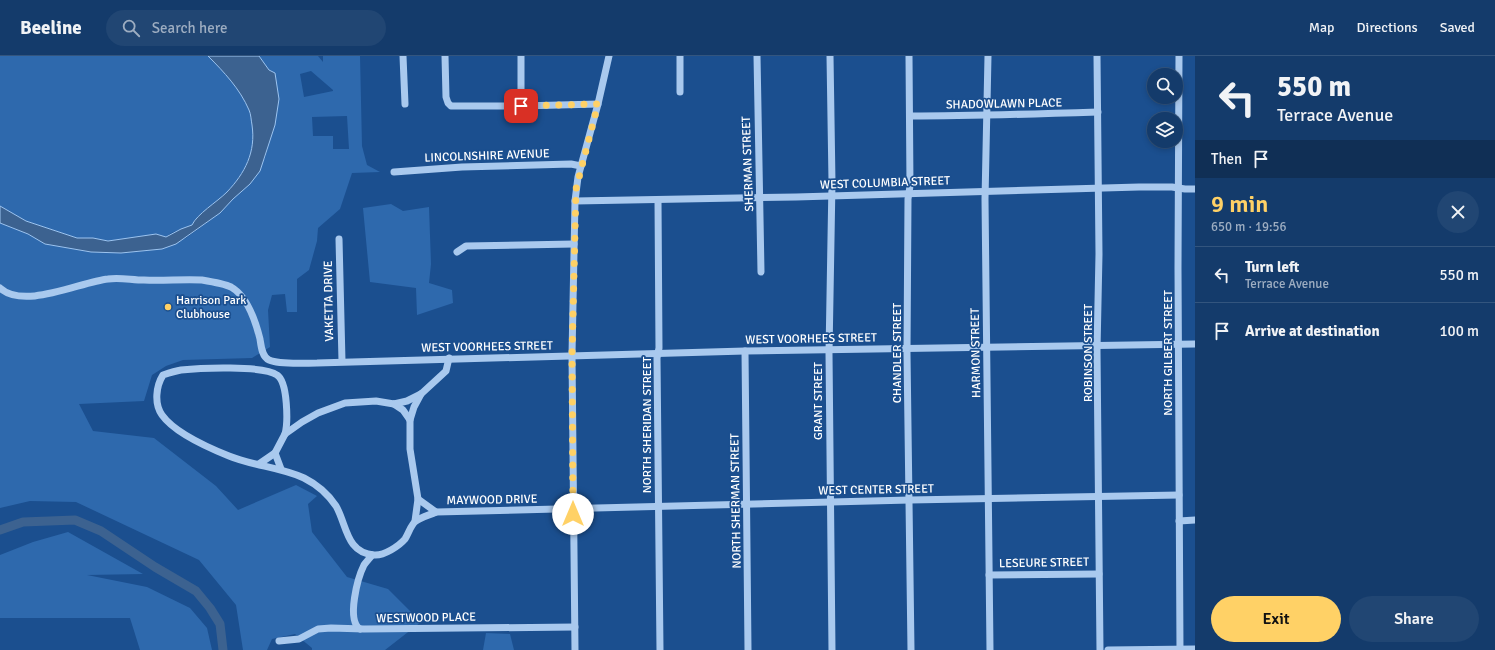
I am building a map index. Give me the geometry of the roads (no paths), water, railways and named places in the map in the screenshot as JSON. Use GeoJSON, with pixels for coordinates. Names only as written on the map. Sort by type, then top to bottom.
{"type":"FeatureCollection","features":[{"type":"Feature","properties":{"kind":"street"},"geometry":{"type":"LineString","coordinates":[[404,56],[405,104]]}},
{"type":"Feature","properties":{"kind":"street"},"geometry":{"type":"LineString","coordinates":[[445,56],[446,97],[448,103],[454,107],[598,104]]}},
{"type":"Feature","properties":{"kind":"street"},"geometry":{"type":"LineString","coordinates":[[520,56],[521,106]]}},
{"type":"Feature","properties":{"kind":"street"},"geometry":{"type":"LineString","coordinates":[[576,650],[572,355],[575,201],[581,166],[609,56]]}},
{"type":"Feature","properties":{"kind":"street"},"geometry":{"type":"LineString","coordinates":[[680,56],[680,92]]}},
{"type":"Feature","properties":{"kind":"street","name":"SHERMAN STREET"},"geometry":{"type":"LineString","coordinates":[[757,56],[761,272]]}},
{"type":"Feature","properties":{"kind":"street","name":"GRANT STREET"},"geometry":{"type":"LineString","coordinates":[[830,56],[831,195],[829,349],[832,650]]}},
{"type":"Feature","properties":{"kind":"street","name":"CHANDLER STREET"},"geometry":{"type":"LineString","coordinates":[[909,56],[910,116],[908,348],[911,650]]}},
{"type":"Feature","properties":{"kind":"street","name":"HARMON STREET"},"geometry":{"type":"LineString","coordinates":[[988,56],[986,347],[990,650]]}},
{"type":"Feature","properties":{"kind":"street","name":"ROBINSON STREET"},"geometry":{"type":"LineString","coordinates":[[1097,56],[1099,188],[1098,345],[1100,650]]}},
{"type":"Feature","properties":{"kind":"street","name":"NORTH GILBERT STREET"},"geometry":{"type":"LineString","coordinates":[[1179,56],[1178,188],[1180,650]]}},
{"type":"Feature","properties":{"kind":"street","name":"SHADOWLAWN PLACE"},"geometry":{"type":"LineString","coordinates":[[910,116],[987,116],[1098,112]]}},
{"type":"Feature","properties":{"kind":"street","name":"LINCOLNSHIRE AVENUE"},"geometry":{"type":"LineString","coordinates":[[394,172],[462,167],[571,164],[581,166]]}},
{"type":"Feature","properties":{"kind":"street","name":"WEST COLUMBIA STREET"},"geometry":{"type":"LineString","coordinates":[[575,201],[1099,188],[1172,187],[1195,190]]}},
{"type":"Feature","properties":{"kind":"street","name":"NORTH SHERIDAN STREET"},"geometry":{"type":"LineString","coordinates":[[658,200],[658,507],[660,650]]}},
{"type":"Feature","properties":{"kind":"street","name":"VAKETTA DRIVE"},"geometry":{"type":"LineString","coordinates":[[339,239],[342,361]]}},
{"type":"Feature","properties":{"kind":"street"},"geometry":{"type":"LineString","coordinates":[[457,252],[466,246],[574,244]]}},
{"type":"Feature","properties":{"kind":"street","name":"WEST VOORHEES STREET"},"geometry":{"type":"LineString","coordinates":[[0,288],[9,295],[33,296],[52,294],[108,279],[145,281],[180,279],[203,281],[231,287],[246,302],[256,326],[263,354],[268,360],[278,362],[317,363],[449,358],[829,349],[1195,344]]}},
{"type":"Feature","properties":{"kind":"street","name":"NORTH SHERMAN STREET"},"geometry":{"type":"LineString","coordinates":[[745,351],[748,650]]}},
{"type":"Feature","properties":{"kind":"street"},"geometry":{"type":"LineString","coordinates":[[285,434],[318,413],[345,403],[376,401],[394,404],[407,401],[421,394],[446,371],[449,358]]}},
{"type":"Feature","properties":{"kind":"street"},"geometry":{"type":"LineString","coordinates":[[259,464],[275,453],[285,434],[287,411],[284,386],[279,376],[265,370],[247,368],[182,370],[163,375],[159,381],[158,387],[157,397],[159,409],[162,415],[172,425],[193,440],[230,456],[259,464],[281,469],[305,478],[326,492],[336,507],[351,542],[360,551],[372,555],[378,555],[388,551],[405,539],[415,521],[418,499],[410,449],[410,420],[414,407],[421,394]]}},
{"type":"Feature","properties":{"kind":"street"},"geometry":{"type":"LineString","coordinates":[[394,404],[403,410],[410,420]]}},
{"type":"Feature","properties":{"kind":"street"},"geometry":{"type":"LineString","coordinates":[[275,453],[281,469]]}},
{"type":"Feature","properties":{"kind":"street","name":"WEST CENTER STREET"},"geometry":{"type":"LineString","coordinates":[[573,509],[988,498],[1180,495]]}},
{"type":"Feature","properties":{"kind":"street","name":"MAYWOOD DRIVE"},"geometry":{"type":"LineString","coordinates":[[418,499],[436,512]]}},
{"type":"Feature","properties":{"kind":"street","name":"MAYWOOD DRIVE"},"geometry":{"type":"LineString","coordinates":[[415,521],[436,512],[573,509]]}},
{"type":"Feature","properties":{"kind":"street"},"geometry":{"type":"LineString","coordinates":[[1179,521],[1195,520]]}},
{"type":"Feature","properties":{"kind":"street"},"geometry":{"type":"LineString","coordinates":[[360,551],[364,565]]}},
{"type":"Feature","properties":{"kind":"street"},"geometry":{"type":"LineString","coordinates":[[360,629],[354,621],[354,598],[364,565],[372,555]]}},
{"type":"Feature","properties":{"kind":"street","name":"LESEURE STREET"},"geometry":{"type":"LineString","coordinates":[[989,575],[1099,574]]}},
{"type":"Feature","properties":{"kind":"street","name":"WESTWOOD PLACE"},"geometry":{"type":"LineString","coordinates":[[279,641],[299,639],[318,629],[575,627]]}},
{"type":"Feature","properties":{"kind":"street"},"geometry":{"type":"LineString","coordinates":[[1108,650],[1195,649]]}},
{"type":"Feature","properties":{"kind":"waterway"},"geometry":{"type":"LineString","coordinates":[[0,530],[23,522],[75,520],[101,531],[155,567],[196,591],[210,608],[220,624],[223,650]]}},
{"type":"Feature","properties":{"kind":"place","name":"Harrison Park Clubhouse"},"geometry":{"type":"Point","coordinates":[168,307]}}]}
